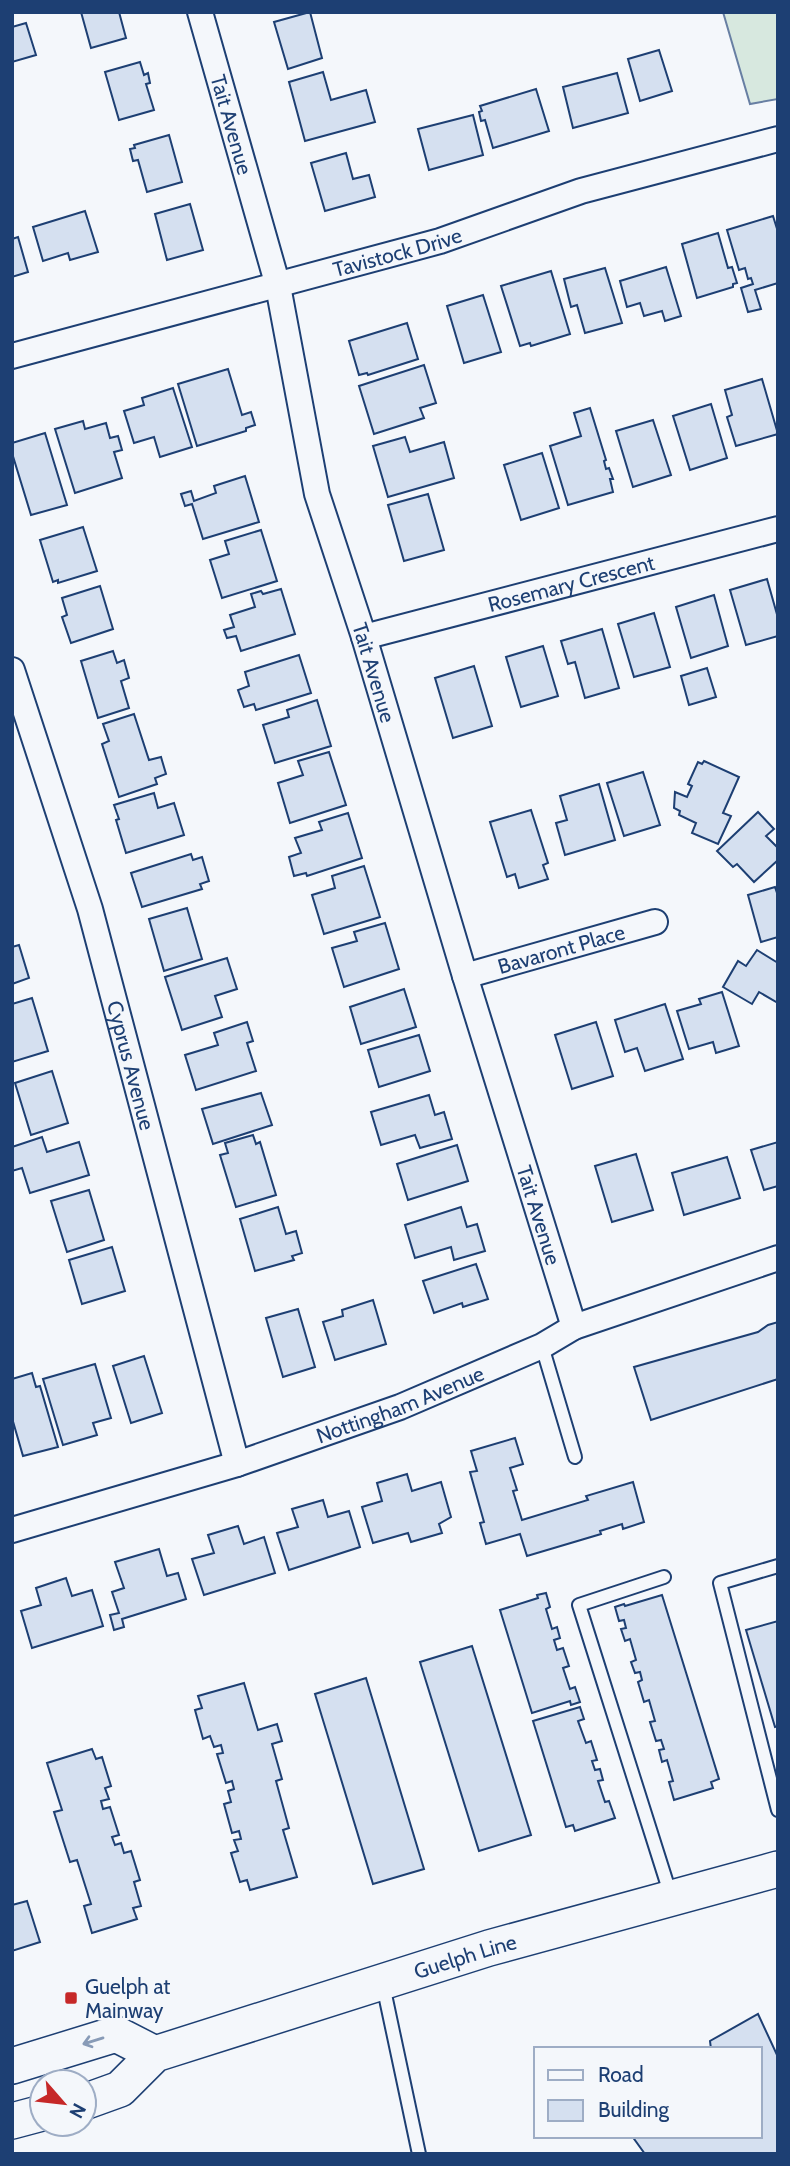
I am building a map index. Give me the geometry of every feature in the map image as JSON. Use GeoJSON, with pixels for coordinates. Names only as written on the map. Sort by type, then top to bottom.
{"type":"FeatureCollection","features":[{"type":"Feature","properties":{"kind":"main road","name":"Guelph Line"},"geometry":{"type":"LineString","coordinates":[[98,2097],[120,2089],[155,2054],[489,1948],[778,1869]]}},
{"type":"Feature","properties":{"kind":"main road"},"geometry":{"type":"LineString","coordinates":[[12,2066],[116,2034],[155,2054]]}},
{"type":"Feature","properties":{"kind":"street","name":"Tait Avenue"},"geometry":{"type":"LineString","coordinates":[[200,12],[278,286],[317,494],[364,637],[574,1327]]}},
{"type":"Feature","properties":{"kind":"street","name":"Tavistock Drive"},"geometry":{"type":"LineString","coordinates":[[12,356],[440,241],[581,191],[778,139]]}},
{"type":"Feature","properties":{"kind":"street","name":"Rosemary Crescent"},"geometry":{"type":"LineString","coordinates":[[364,637],[778,529]]}},
{"type":"Feature","properties":{"kind":"street","name":"Cyprus Avenue"},"geometry":{"type":"LineString","coordinates":[[12,670],[90,909],[237,1464]]}},
{"type":"Feature","properties":{"kind":"street","name":"Bavaront Place"},"geometry":{"type":"LineString","coordinates":[[465,976],[655,922]]}},
{"type":"Feature","properties":{"kind":"street","name":"Nottingham Avenue"},"geometry":{"type":"LineString","coordinates":[[12,1530],[237,1464],[400,1407],[542,1346],[574,1327],[778,1258]]}},
{"type":"Feature","properties":{"kind":"lane"},"geometry":{"type":"LineString","coordinates":[[542,1346],[575,1457]]}},
{"type":"Feature","properties":{"kind":"lane"},"geometry":{"type":"LineString","coordinates":[[778,1566],[720,1583],[778,1810]]}},
{"type":"Feature","properties":{"kind":"lane"},"geometry":{"type":"LineString","coordinates":[[664,1577],[579,1605],[671,1897]]}},
{"type":"Feature","properties":{"kind":"lane"},"geometry":{"type":"LineString","coordinates":[[382,1982],[419,2154]]}},
{"type":"Feature","properties":{"kind":"shaded area"},"geometry":{"type":"Polygon","coordinates":[[[723,12],[778,12],[778,99],[750,104],[723,12]]]}},
{"type":"Feature","properties":{"kind":"building"},"geometry":{"type":"Polygon","coordinates":[[[81,12],[119,12],[126,38],[91,48],[81,12]]]}},
{"type":"Feature","properties":{"kind":"building"},"geometry":{"type":"Polygon","coordinates":[[[310,12],[322,58],[288,69],[274,22],[310,12]]]}},
{"type":"Feature","properties":{"kind":"building"},"geometry":{"type":"Polygon","coordinates":[[[26,23],[36,55],[12,62],[12,27],[26,23]]]}},
{"type":"Feature","properties":{"kind":"building"},"geometry":{"type":"Polygon","coordinates":[[[659,50],[672,91],[640,101],[628,59],[659,50]]]}},
{"type":"Feature","properties":{"kind":"building"},"geometry":{"type":"Polygon","coordinates":[[[140,62],[144,75],[148,73],[150,83],[146,84],[154,110],[119,120],[105,72],[140,62]]]}},
{"type":"Feature","properties":{"kind":"building"},"geometry":{"type":"Polygon","coordinates":[[[323,72],[331,100],[366,90],[375,122],[305,141],[289,82],[323,72]]]}},
{"type":"Feature","properties":{"kind":"building"},"geometry":{"type":"Polygon","coordinates":[[[617,73],[628,113],[573,128],[563,87],[617,73]]]}},
{"type":"Feature","properties":{"kind":"building"},"geometry":{"type":"Polygon","coordinates":[[[536,89],[549,131],[493,148],[485,120],[481,121],[480,106],[536,89]]]}},
{"type":"Feature","properties":{"kind":"building"},"geometry":{"type":"Polygon","coordinates":[[[473,115],[483,155],[429,170],[418,129],[473,115]]]}},
{"type":"Feature","properties":{"kind":"building"},"geometry":{"type":"Polygon","coordinates":[[[169,135],[182,182],[147,192],[138,160],[133,161],[130,149],[135,148],[134,145],[169,135]]]}},
{"type":"Feature","properties":{"kind":"building"},"geometry":{"type":"Polygon","coordinates":[[[346,153],[353,179],[369,175],[375,197],[325,211],[311,163],[346,153]]]}},
{"type":"Feature","properties":{"kind":"building"},"geometry":{"type":"Polygon","coordinates":[[[190,204],[203,250],[167,260],[155,214],[190,204]]]}},
{"type":"Feature","properties":{"kind":"building"},"geometry":{"type":"Polygon","coordinates":[[[85,211],[98,252],[70,260],[68,253],[43,261],[33,227],[85,211]]]}},
{"type":"Feature","properties":{"kind":"building"},"geometry":{"type":"Polygon","coordinates":[[[773,216],[778,232],[778,283],[755,290],[761,309],[748,312],[741,288],[753,284],[751,278],[748,279],[745,268],[739,270],[727,230],[773,216]]]}},
{"type":"Feature","properties":{"kind":"building"},"geometry":{"type":"Polygon","coordinates":[[[718,233],[728,268],[732,267],[737,283],[733,284],[733,287],[697,298],[682,244],[718,233]]]}},
{"type":"Feature","properties":{"kind":"building"},"geometry":{"type":"Polygon","coordinates":[[[18,237],[28,272],[12,277],[12,239],[18,237]]]}},
{"type":"Feature","properties":{"kind":"building"},"geometry":{"type":"Polygon","coordinates":[[[666,267],[681,316],[665,321],[662,311],[644,316],[640,303],[627,307],[620,281],[666,267]]]}},
{"type":"Feature","properties":{"kind":"building"},"geometry":{"type":"Polygon","coordinates":[[[605,268],[622,323],[585,333],[577,305],[571,307],[564,279],[605,268]]]}},
{"type":"Feature","properties":{"kind":"building"},"geometry":{"type":"Polygon","coordinates":[[[551,271],[570,334],[531,346],[530,343],[520,346],[501,286],[551,271]]]}},
{"type":"Feature","properties":{"kind":"building"},"geometry":{"type":"Polygon","coordinates":[[[483,295],[501,352],[464,363],[447,306],[483,295]]]}},
{"type":"Feature","properties":{"kind":"building"},"geometry":{"type":"Polygon","coordinates":[[[407,323],[418,359],[368,375],[359,375],[349,341],[407,323]]]}},
{"type":"Feature","properties":{"kind":"building"},"geometry":{"type":"Polygon","coordinates":[[[424,365],[436,403],[420,408],[424,418],[374,434],[359,386],[424,365]]]}},
{"type":"Feature","properties":{"kind":"building"},"geometry":{"type":"Polygon","coordinates":[[[228,369],[242,415],[251,412],[255,425],[246,428],[246,431],[197,446],[178,384],[228,369]]]}},
{"type":"Feature","properties":{"kind":"building"},"geometry":{"type":"Polygon","coordinates":[[[762,379],[778,434],[736,446],[727,417],[732,415],[725,390],[762,379]]]}},
{"type":"Feature","properties":{"kind":"building"},"geometry":{"type":"Polygon","coordinates":[[[173,388],[192,447],[160,457],[154,437],[134,443],[124,411],[144,405],[142,398],[173,388]]]}},
{"type":"Feature","properties":{"kind":"building"},"geometry":{"type":"Polygon","coordinates":[[[711,404],[727,458],[690,470],[673,416],[711,404]]]}},
{"type":"Feature","properties":{"kind":"building"},"geometry":{"type":"Polygon","coordinates":[[[590,408],[606,460],[606,469],[609,468],[613,479],[610,479],[613,492],[568,505],[550,446],[581,436],[574,413],[590,408]]]}},
{"type":"Feature","properties":{"kind":"building"},"geometry":{"type":"Polygon","coordinates":[[[653,420],[671,475],[633,487],[616,431],[653,420]]]}},
{"type":"Feature","properties":{"kind":"building"},"geometry":{"type":"Polygon","coordinates":[[[83,421],[85,429],[106,423],[110,438],[118,436],[122,450],[114,452],[122,478],[75,493],[55,429],[83,421]]]}},
{"type":"Feature","properties":{"kind":"building"},"geometry":{"type":"Polygon","coordinates":[[[45,433],[67,505],[31,515],[12,453],[12,443],[45,433]]]}},
{"type":"Feature","properties":{"kind":"building"},"geometry":{"type":"Polygon","coordinates":[[[405,437],[410,452],[444,442],[454,478],[388,497],[373,446],[405,437]]]}},
{"type":"Feature","properties":{"kind":"building"},"geometry":{"type":"Polygon","coordinates":[[[542,453],[559,508],[521,520],[504,465],[542,453]]]}},
{"type":"Feature","properties":{"kind":"building"},"geometry":{"type":"Polygon","coordinates":[[[245,476],[259,522],[203,539],[192,504],[185,506],[181,494],[191,491],[194,501],[216,493],[214,486],[245,476]]]}},
{"type":"Feature","properties":{"kind":"building"},"geometry":{"type":"Polygon","coordinates":[[[428,494],[444,550],[404,561],[388,505],[428,494]]]}},
{"type":"Feature","properties":{"kind":"building"},"geometry":{"type":"Polygon","coordinates":[[[83,527],[97,571],[58,583],[58,580],[53,582],[40,540],[83,527]]]}},
{"type":"Feature","properties":{"kind":"building"},"geometry":{"type":"Polygon","coordinates":[[[261,530],[277,581],[222,598],[210,560],[229,554],[225,541],[261,530]]]}},
{"type":"Feature","properties":{"kind":"building"},"geometry":{"type":"Polygon","coordinates":[[[767,579],[778,618],[778,636],[746,645],[730,590],[767,579]]]}},
{"type":"Feature","properties":{"kind":"building"},"geometry":{"type":"Polygon","coordinates":[[[100,586],[113,629],[71,643],[62,617],[67,615],[62,598],[100,586]]]}},
{"type":"Feature","properties":{"kind":"building"},"geometry":{"type":"Polygon","coordinates":[[[281,589],[295,634],[241,651],[236,636],[227,638],[224,630],[234,627],[230,615],[255,607],[251,594],[281,589]]]}},
{"type":"Feature","properties":{"kind":"building"},"geometry":{"type":"Polygon","coordinates":[[[714,595],[728,646],[691,658],[676,607],[714,595]]]}},
{"type":"Feature","properties":{"kind":"building"},"geometry":{"type":"Polygon","coordinates":[[[654,613],[670,667],[634,677],[618,624],[654,613]]]}},
{"type":"Feature","properties":{"kind":"building"},"geometry":{"type":"Polygon","coordinates":[[[602,629],[619,688],[585,698],[575,662],[568,664],[561,641],[602,629]]]}},
{"type":"Feature","properties":{"kind":"building"},"geometry":{"type":"Polygon","coordinates":[[[543,646],[558,696],[521,707],[506,657],[543,646]]]}},
{"type":"Feature","properties":{"kind":"building"},"geometry":{"type":"Polygon","coordinates":[[[113,651],[117,663],[124,660],[129,678],[121,681],[129,708],[98,718],[81,661],[113,651]]]}},
{"type":"Feature","properties":{"kind":"building"},"geometry":{"type":"Polygon","coordinates":[[[299,655],[311,693],[256,710],[254,704],[244,707],[238,690],[249,686],[245,672],[299,655]]]}},
{"type":"Feature","properties":{"kind":"building"},"geometry":{"type":"Polygon","coordinates":[[[474,666],[492,726],[453,738],[435,678],[474,666]]]}},
{"type":"Feature","properties":{"kind":"building"},"geometry":{"type":"Polygon","coordinates":[[[707,668],[716,697],[689,705],[681,676],[707,668]]]}},
{"type":"Feature","properties":{"kind":"building"},"geometry":{"type":"Polygon","coordinates":[[[317,700],[331,746],[275,763],[263,725],[289,717],[287,710],[317,700]]]}},
{"type":"Feature","properties":{"kind":"building"},"geometry":{"type":"Polygon","coordinates":[[[134,714],[149,760],[161,757],[166,774],[155,778],[157,784],[119,797],[102,744],[109,741],[103,724],[134,714]]]}},
{"type":"Feature","properties":{"kind":"building"},"geometry":{"type":"Polygon","coordinates":[[[329,752],[346,805],[290,823],[278,783],[303,775],[298,761],[329,752]]]}},
{"type":"Feature","properties":{"kind":"building"},"geometry":{"type":"Polygon","coordinates":[[[704,761],[739,777],[723,813],[731,816],[718,844],[692,833],[696,823],[679,815],[680,811],[674,808],[675,792],[687,797],[692,786],[688,784],[698,762],[702,764],[704,761]]]}},
{"type":"Feature","properties":{"kind":"building"},"geometry":{"type":"Polygon","coordinates":[[[643,772],[660,825],[624,836],[607,783],[643,772]]]}},
{"type":"Feature","properties":{"kind":"building"},"geometry":{"type":"Polygon","coordinates":[[[599,784],[615,840],[565,855],[556,823],[567,820],[560,796],[599,784]]]}},
{"type":"Feature","properties":{"kind":"building"},"geometry":{"type":"Polygon","coordinates":[[[154,793],[158,808],[174,803],[184,835],[126,853],[114,805],[154,793]]]}},
{"type":"Feature","properties":{"kind":"building"},"geometry":{"type":"Polygon","coordinates":[[[531,810],[548,863],[543,865],[548,879],[519,888],[515,874],[507,877],[490,822],[531,810]]]}},
{"type":"Feature","properties":{"kind":"building"},"geometry":{"type":"Polygon","coordinates":[[[758,812],[774,829],[766,836],[778,848],[778,860],[754,882],[737,864],[733,867],[717,851],[758,812]]]}},
{"type":"Feature","properties":{"kind":"building"},"geometry":{"type":"Polygon","coordinates":[[[348,813],[362,858],[307,876],[306,873],[294,876],[289,857],[301,853],[295,838],[322,830],[319,822],[348,813]]]}},
{"type":"Feature","properties":{"kind":"building"},"geometry":{"type":"Polygon","coordinates":[[[191,854],[193,860],[202,857],[209,881],[200,884],[202,889],[142,907],[131,873],[191,854]]]}},
{"type":"Feature","properties":{"kind":"building"},"geometry":{"type":"Polygon","coordinates":[[[364,866],[380,917],[324,934],[312,895],[335,888],[332,876],[364,866]]]}},
{"type":"Feature","properties":{"kind":"building"},"geometry":{"type":"Polygon","coordinates":[[[775,887],[778,896],[778,937],[761,942],[748,895],[775,887]]]}},
{"type":"Feature","properties":{"kind":"building"},"geometry":{"type":"Polygon","coordinates":[[[187,908],[202,959],[164,971],[149,919],[187,908]]]}},
{"type":"Feature","properties":{"kind":"building"},"geometry":{"type":"Polygon","coordinates":[[[385,923],[399,969],[344,987],[332,948],[357,941],[354,932],[385,923]]]}},
{"type":"Feature","properties":{"kind":"building"},"geometry":{"type":"Polygon","coordinates":[[[19,945],[29,978],[12,984],[12,947],[19,945]]]}},
{"type":"Feature","properties":{"kind":"building"},"geometry":{"type":"Polygon","coordinates":[[[757,950],[778,963],[778,1003],[759,992],[752,1004],[723,987],[738,961],[746,966],[757,950]]]}},
{"type":"Feature","properties":{"kind":"building"},"geometry":{"type":"Polygon","coordinates":[[[227,958],[237,989],[215,996],[222,1017],[182,1030],[165,977],[227,958]]]}},
{"type":"Feature","properties":{"kind":"building"},"geometry":{"type":"Polygon","coordinates":[[[404,989],[416,1027],[361,1044],[350,1007],[404,989]]]}},
{"type":"Feature","properties":{"kind":"building"},"geometry":{"type":"Polygon","coordinates":[[[722,992],[739,1046],[716,1053],[713,1042],[689,1049],[677,1011],[701,1004],[699,999],[722,992]]]}},
{"type":"Feature","properties":{"kind":"building"},"geometry":{"type":"Polygon","coordinates":[[[32,998],[48,1051],[12,1062],[12,1004],[32,998]]]}},
{"type":"Feature","properties":{"kind":"building"},"geometry":{"type":"Polygon","coordinates":[[[665,1004],[683,1059],[645,1071],[637,1048],[625,1052],[615,1020],[665,1004]]]}},
{"type":"Feature","properties":{"kind":"building"},"geometry":{"type":"Polygon","coordinates":[[[247,1022],[253,1041],[247,1043],[256,1071],[196,1090],[185,1055],[218,1045],[214,1033],[247,1022]]]}},
{"type":"Feature","properties":{"kind":"building"},"geometry":{"type":"Polygon","coordinates":[[[596,1022],[613,1076],[572,1089],[555,1035],[596,1022]]]}},
{"type":"Feature","properties":{"kind":"building"},"geometry":{"type":"Polygon","coordinates":[[[419,1035],[430,1071],[379,1087],[368,1050],[419,1035]]]}},
{"type":"Feature","properties":{"kind":"building"},"geometry":{"type":"Polygon","coordinates":[[[52,1071],[68,1123],[31,1135],[15,1083],[52,1071]]]}},
{"type":"Feature","properties":{"kind":"building"},"geometry":{"type":"Polygon","coordinates":[[[261,1093],[272,1125],[213,1144],[202,1109],[261,1093]]]}},
{"type":"Feature","properties":{"kind":"building"},"geometry":{"type":"Polygon","coordinates":[[[429,1095],[435,1115],[444,1112],[452,1139],[420,1148],[415,1135],[381,1145],[371,1112],[429,1095]]]}},
{"type":"Feature","properties":{"kind":"building"},"geometry":{"type":"Polygon","coordinates":[[[253,1135],[256,1144],[260,1142],[276,1195],[236,1207],[220,1155],[228,1153],[225,1143],[253,1135]]]}},
{"type":"Feature","properties":{"kind":"building"},"geometry":{"type":"Polygon","coordinates":[[[42,1137],[47,1152],[79,1142],[89,1175],[30,1193],[22,1168],[12,1171],[12,1147],[42,1137]]]}},
{"type":"Feature","properties":{"kind":"building"},"geometry":{"type":"Polygon","coordinates":[[[778,1142],[778,1186],[764,1190],[751,1150],[778,1142]]]}},
{"type":"Feature","properties":{"kind":"building"},"geometry":{"type":"Polygon","coordinates":[[[457,1145],[468,1181],[408,1200],[397,1164],[457,1145]]]}},
{"type":"Feature","properties":{"kind":"building"},"geometry":{"type":"Polygon","coordinates":[[[636,1154],[653,1210],[612,1222],[595,1166],[636,1154]]]}},
{"type":"Feature","properties":{"kind":"building"},"geometry":{"type":"Polygon","coordinates":[[[727,1157],[740,1198],[684,1215],[672,1173],[727,1157]]]}},
{"type":"Feature","properties":{"kind":"building"},"geometry":{"type":"Polygon","coordinates":[[[89,1190],[104,1240],[67,1252],[51,1201],[89,1190]]]}},
{"type":"Feature","properties":{"kind":"building"},"geometry":{"type":"Polygon","coordinates":[[[278,1207],[286,1234],[296,1231],[302,1253],[292,1256],[294,1260],[255,1271],[240,1219],[278,1207]]]}},
{"type":"Feature","properties":{"kind":"building"},"geometry":{"type":"Polygon","coordinates":[[[461,1207],[467,1227],[477,1224],[485,1251],[454,1260],[451,1247],[415,1258],[405,1225],[461,1207]]]}},
{"type":"Feature","properties":{"kind":"building"},"geometry":{"type":"Polygon","coordinates":[[[112,1247],[125,1291],[82,1304],[69,1260],[112,1247]]]}},
{"type":"Feature","properties":{"kind":"building"},"geometry":{"type":"Polygon","coordinates":[[[476,1264],[488,1299],[463,1307],[462,1303],[434,1313],[423,1281],[476,1264]]]}},
{"type":"Feature","properties":{"kind":"building"},"geometry":{"type":"Polygon","coordinates":[[[373,1300],[386,1344],[335,1360],[323,1322],[343,1316],[342,1310],[373,1300]]]}},
{"type":"Feature","properties":{"kind":"building"},"geometry":{"type":"Polygon","coordinates":[[[298,1309],[315,1367],[283,1377],[266,1318],[298,1309]]]}},
{"type":"Feature","properties":{"kind":"building"},"geometry":{"type":"Polygon","coordinates":[[[778,1322],[778,1379],[651,1420],[634,1367],[758,1332],[778,1322]]]}},
{"type":"Feature","properties":{"kind":"building"},"geometry":{"type":"Polygon","coordinates":[[[144,1356],[162,1413],[131,1423],[113,1366],[144,1356]]]}},
{"type":"Feature","properties":{"kind":"building"},"geometry":{"type":"Polygon","coordinates":[[[95,1364],[111,1418],[93,1423],[97,1435],[63,1445],[43,1379],[95,1364]]]}},
{"type":"Feature","properties":{"kind":"building"},"geometry":{"type":"Polygon","coordinates":[[[32,1373],[36,1387],[40,1386],[58,1447],[23,1456],[12,1418],[12,1379],[32,1373]]]}},
{"type":"Feature","properties":{"kind":"building"},"geometry":{"type":"Polygon","coordinates":[[[515,1438],[523,1464],[510,1468],[517,1490],[513,1491],[522,1520],[588,1500],[586,1496],[633,1482],[644,1522],[623,1529],[622,1524],[600,1531],[601,1534],[527,1556],[520,1534],[486,1544],[480,1523],[484,1522],[470,1472],[477,1471],[471,1451],[515,1438]]]}},
{"type":"Feature","properties":{"kind":"building"},"geometry":{"type":"Polygon","coordinates":[[[407,1474],[412,1491],[441,1482],[451,1517],[439,1524],[442,1533],[411,1542],[408,1533],[373,1543],[362,1507],[382,1501],[377,1483],[407,1474]]]}},
{"type":"Feature","properties":{"kind":"building"},"geometry":{"type":"Polygon","coordinates":[[[323,1500],[328,1517],[349,1511],[360,1547],[289,1570],[277,1533],[298,1527],[292,1509],[323,1500]]]}},
{"type":"Feature","properties":{"kind":"building"},"geometry":{"type":"Polygon","coordinates":[[[238,1526],[244,1544],[264,1537],[275,1573],[204,1595],[192,1559],[214,1553],[208,1535],[238,1526]]]}},
{"type":"Feature","properties":{"kind":"building"},"geometry":{"type":"Polygon","coordinates":[[[159,1549],[167,1576],[178,1573],[186,1599],[122,1619],[124,1627],[114,1630],[110,1615],[119,1613],[112,1592],[124,1588],[115,1562],[159,1549]]]}},
{"type":"Feature","properties":{"kind":"building"},"geometry":{"type":"Polygon","coordinates":[[[66,1578],[72,1596],[92,1590],[103,1626],[32,1648],[21,1611],[41,1605],[36,1588],[66,1578]]]}},
{"type":"Feature","properties":{"kind":"building"},"geometry":{"type":"Polygon","coordinates":[[[546,1593],[550,1607],[546,1609],[552,1629],[557,1627],[560,1638],[554,1640],[557,1650],[563,1648],[569,1666],[563,1668],[570,1689],[575,1687],[580,1702],[571,1705],[570,1701],[532,1713],[500,1610],[546,1593]]]}},
{"type":"Feature","properties":{"kind":"building"},"geometry":{"type":"Polygon","coordinates":[[[662,1595],[719,1779],[711,1782],[713,1788],[674,1800],[669,1782],[673,1781],[667,1760],[662,1762],[659,1750],[664,1749],[661,1740],[656,1741],[650,1722],[655,1721],[649,1700],[644,1702],[638,1682],[642,1680],[640,1672],[635,1673],[631,1662],[636,1660],[630,1639],[625,1641],[621,1629],[626,1628],[624,1620],[619,1621],[615,1607],[662,1595]]]}},
{"type":"Feature","properties":{"kind":"building"},"geometry":{"type":"Polygon","coordinates":[[[778,1621],[778,1726],[775,1727],[746,1630],[778,1621]]]}},
{"type":"Feature","properties":{"kind":"building"},"geometry":{"type":"Polygon","coordinates":[[[472,1646],[531,1835],[479,1851],[420,1662],[472,1646]]]}},
{"type":"Feature","properties":{"kind":"building"},"geometry":{"type":"Polygon","coordinates":[[[366,1678],[424,1869],[373,1884],[315,1694],[366,1678]]]}},
{"type":"Feature","properties":{"kind":"building"},"geometry":{"type":"Polygon","coordinates":[[[244,1683],[258,1730],[277,1724],[282,1741],[272,1744],[282,1779],[276,1781],[289,1828],[283,1830],[297,1877],[250,1890],[247,1880],[240,1882],[231,1853],[238,1851],[234,1840],[241,1839],[239,1831],[232,1833],[224,1804],[231,1802],[228,1791],[234,1789],[232,1781],[226,1783],[217,1754],[223,1753],[221,1745],[214,1747],[210,1736],[203,1739],[195,1710],[202,1708],[198,1696],[244,1683]]]}},
{"type":"Feature","properties":{"kind":"building"},"geometry":{"type":"Polygon","coordinates":[[[580,1707],[584,1719],[578,1721],[586,1743],[591,1741],[597,1760],[592,1761],[595,1770],[600,1769],[603,1780],[598,1781],[605,1802],[609,1801],[615,1818],[575,1831],[573,1825],[566,1827],[533,1721],[580,1707]]]}},
{"type":"Feature","properties":{"kind":"building"},"geometry":{"type":"Polygon","coordinates":[[[92,1749],[96,1759],[102,1757],[111,1786],[105,1788],[109,1799],[101,1801],[103,1809],[110,1807],[119,1835],[112,1837],[115,1845],[121,1843],[124,1853],[131,1851],[140,1880],[134,1882],[141,1906],[133,1908],[137,1919],[92,1933],[84,1906],[91,1904],[77,1860],[70,1862],[54,1812],[62,1810],[47,1763],[92,1749]]]}},
{"type":"Feature","properties":{"kind":"building"},"geometry":{"type":"Polygon","coordinates":[[[27,1901],[40,1942],[12,1951],[12,1905],[27,1901]]]}},
{"type":"Feature","properties":{"kind":"building"},"geometry":{"type":"Polygon","coordinates":[[[758,2014],[778,2057],[778,2154],[645,2154],[633,2138],[762,2138],[762,2047],[711,2047],[710,2041],[758,2014]]]}},
{"type":"Feature","properties":{"kind":"place","name":"Guelph at Mainway"},"geometry":{"type":"Point","coordinates":[71,1998]}}]}
